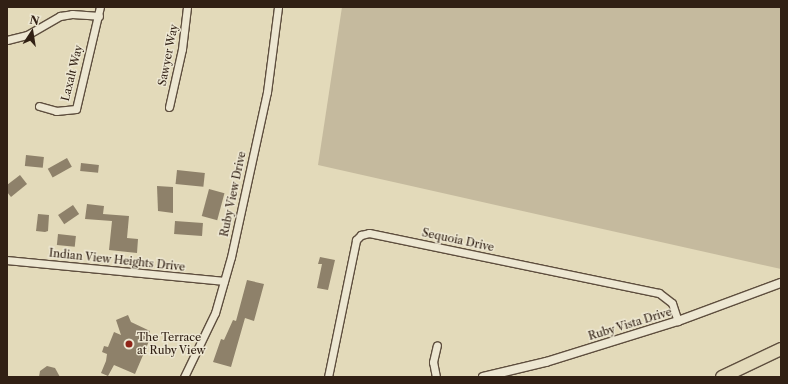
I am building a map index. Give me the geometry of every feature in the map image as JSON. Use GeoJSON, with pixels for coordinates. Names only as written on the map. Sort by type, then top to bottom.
{"type":"FeatureCollection","features":[{"type":"Feature","properties":{"kind":"highway"},"geometry":{"type":"LineString","coordinates":[[724,377],[781,349]]}},
{"type":"Feature","properties":{"kind":"highway"},"geometry":{"type":"LineString","coordinates":[[724,377],[781,355]]}},
{"type":"Feature","properties":{"kind":"street","name":"Laxalt Way"},"geometry":{"type":"LineString","coordinates":[[39,106],[56,111],[76,109],[100,7]]}},
{"type":"Feature","properties":{"kind":"street","name":"Sawyer Way"},"geometry":{"type":"LineString","coordinates":[[169,107],[182,49],[187,7]]}},
{"type":"Feature","properties":{"kind":"street","name":"Ruby View Drive"},"geometry":{"type":"LineString","coordinates":[[184,377],[215,313],[224,281],[267,92],[278,7]]}},
{"type":"Feature","properties":{"kind":"street"},"geometry":{"type":"LineString","coordinates":[[7,40],[27,36],[60,16],[72,14],[99,16]]}},
{"type":"Feature","properties":{"kind":"street","name":"Sequoia Drive"},"geometry":{"type":"LineString","coordinates":[[328,377],[356,240],[361,234],[368,233],[659,293],[672,303],[678,321]]}},
{"type":"Feature","properties":{"kind":"street","name":"Indian View Heights Drive"},"geometry":{"type":"LineString","coordinates":[[7,260],[224,281]]}},
{"type":"Feature","properties":{"kind":"street","name":"Ruby Vista Drive"},"geometry":{"type":"LineString","coordinates":[[484,377],[546,362],[678,321],[781,284]]}},
{"type":"Feature","properties":{"kind":"street"},"geometry":{"type":"LineString","coordinates":[[436,377],[433,362],[437,345]]}},
{"type":"Feature","properties":{"kind":"shaded area"},"geometry":{"type":"Polygon","coordinates":[[[342,7],[781,7],[781,269],[318,165],[342,7]]]}},
{"type":"Feature","properties":{"kind":"building"},"geometry":{"type":"Polygon","coordinates":[[[26,155],[44,157],[43,168],[25,166],[26,155]]]}},
{"type":"Feature","properties":{"kind":"building"},"geometry":{"type":"Polygon","coordinates":[[[67,158],[72,167],[53,177],[48,169],[67,158]]]}},
{"type":"Feature","properties":{"kind":"building"},"geometry":{"type":"Polygon","coordinates":[[[81,163],[99,165],[98,173],[80,171],[81,163]]]}},
{"type":"Feature","properties":{"kind":"building"},"geometry":{"type":"Polygon","coordinates":[[[177,170],[205,173],[203,187],[176,184],[177,170]]]}},
{"type":"Feature","properties":{"kind":"building"},"geometry":{"type":"Polygon","coordinates":[[[20,175],[27,184],[11,197],[7,192],[7,185],[20,175]]]}},
{"type":"Feature","properties":{"kind":"building"},"geometry":{"type":"Polygon","coordinates":[[[157,186],[173,187],[173,213],[158,211],[157,186]]]}},
{"type":"Feature","properties":{"kind":"building"},"geometry":{"type":"Polygon","coordinates":[[[209,189],[224,193],[217,220],[202,216],[209,189]]]}},
{"type":"Feature","properties":{"kind":"building"},"geometry":{"type":"Polygon","coordinates":[[[87,204],[104,206],[103,214],[129,216],[127,238],[138,239],[137,253],[109,250],[112,221],[85,219],[87,204]]]}},
{"type":"Feature","properties":{"kind":"building"},"geometry":{"type":"Polygon","coordinates":[[[73,205],[79,214],[64,224],[58,215],[73,205]]]}},
{"type":"Feature","properties":{"kind":"building"},"geometry":{"type":"Polygon","coordinates":[[[38,214],[49,215],[48,231],[36,231],[38,214]]]}},
{"type":"Feature","properties":{"kind":"building"},"geometry":{"type":"Polygon","coordinates":[[[175,221],[203,223],[202,236],[174,234],[175,221]]]}},
{"type":"Feature","properties":{"kind":"building"},"geometry":{"type":"Polygon","coordinates":[[[58,234],[76,236],[75,247],[57,245],[58,234]]]}},
{"type":"Feature","properties":{"kind":"building"},"geometry":{"type":"Polygon","coordinates":[[[320,257],[335,260],[328,290],[317,288],[322,264],[318,264],[320,257]]]}},
{"type":"Feature","properties":{"kind":"building"},"geometry":{"type":"Polygon","coordinates":[[[247,280],[264,284],[254,321],[245,318],[231,367],[213,362],[221,339],[224,340],[233,320],[236,321],[247,280]]]}},
{"type":"Feature","properties":{"kind":"building","name":"The Terrace at Ruby View"},"geometry":{"type":"Polygon","coordinates":[[[128,315],[131,322],[150,331],[146,339],[149,341],[135,374],[114,365],[108,376],[101,373],[107,354],[102,352],[104,346],[108,347],[114,332],[121,335],[116,320],[128,315]]]}},
{"type":"Feature","properties":{"kind":"building"},"geometry":{"type":"Polygon","coordinates":[[[47,366],[55,368],[60,377],[39,377],[40,371],[47,366]]]}},
{"type":"Feature","properties":{"kind":"place","name":"The Terrace at Ruby View"},"geometry":{"type":"Point","coordinates":[129,344]}}]}
